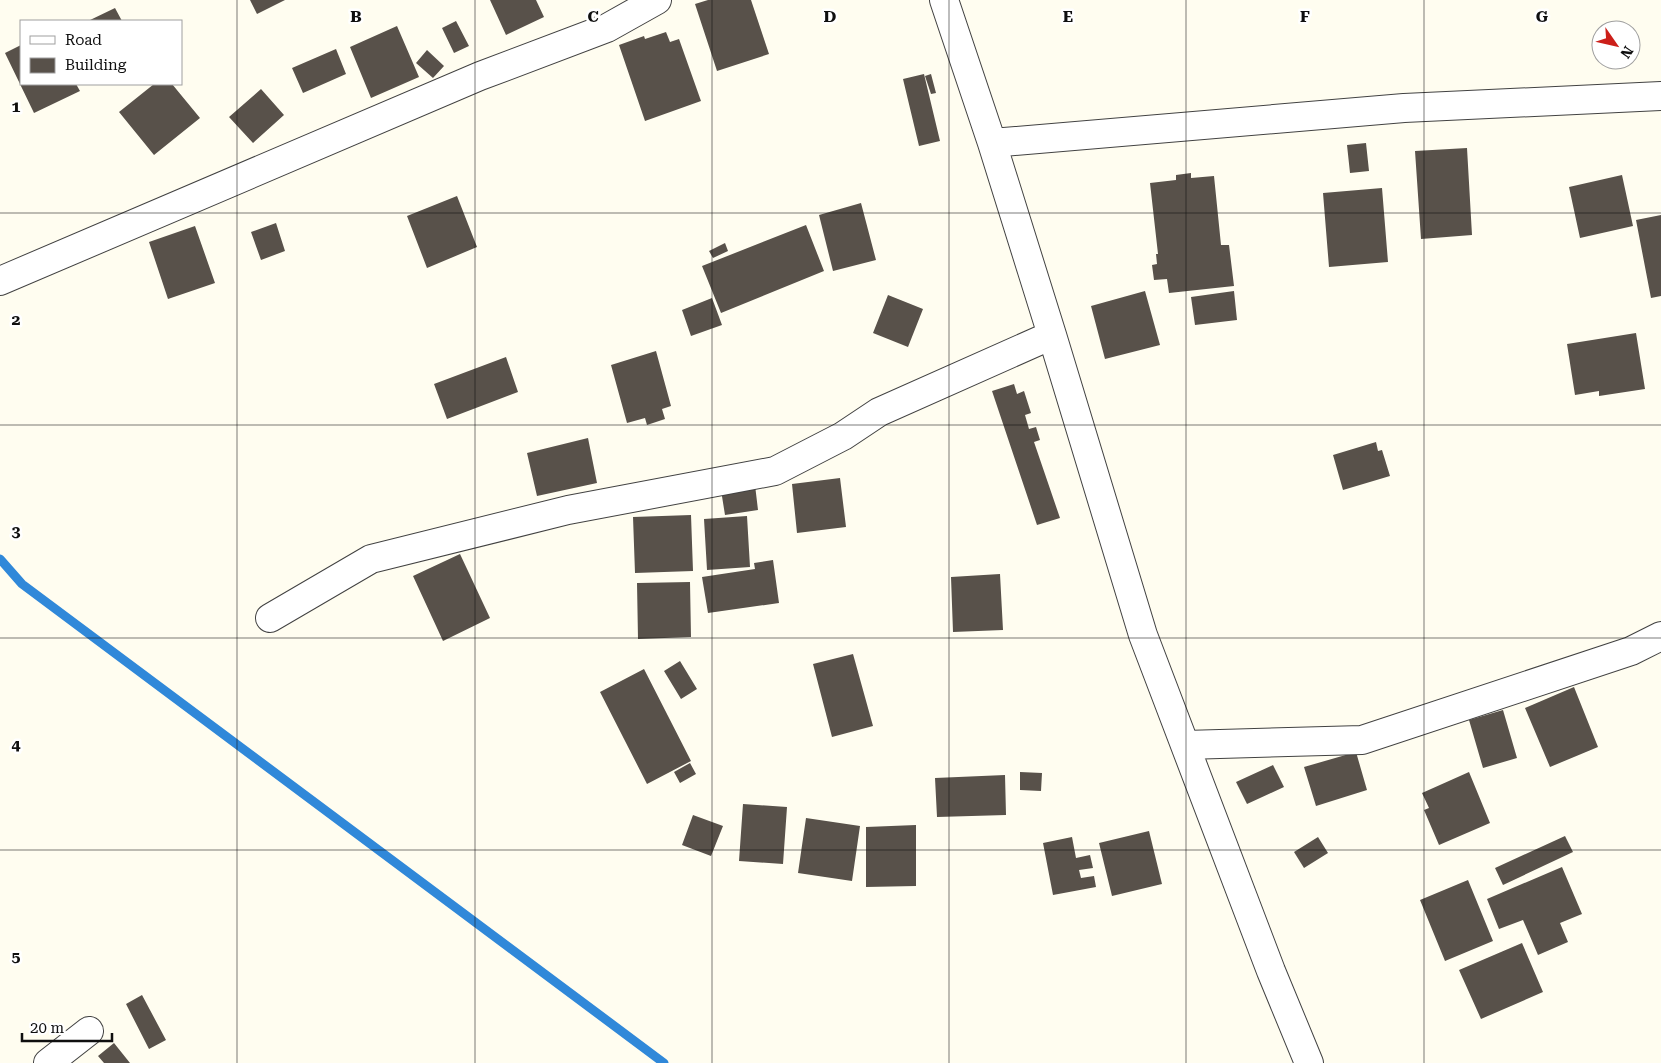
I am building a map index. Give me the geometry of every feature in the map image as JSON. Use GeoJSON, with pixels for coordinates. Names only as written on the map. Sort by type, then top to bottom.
{"type":"FeatureCollection","features":[{"type":"Feature","properties":{"kind":"street"},"geometry":{"type":"LineString","coordinates":[[0,281],[480,76],[607,28],[657,0]]}},
{"type":"Feature","properties":{"kind":"street"},"geometry":{"type":"LineString","coordinates":[[944,0],[992,144],[1052,335],[1142,635],[1271,971],[1309,1063]]}},
{"type":"Feature","properties":{"kind":"street"},"geometry":{"type":"LineString","coordinates":[[992,144],[1404,108],[1661,96]]}},
{"type":"Feature","properties":{"kind":"street"},"geometry":{"type":"LineString","coordinates":[[270,618],[371,559],[568,510],[776,471],[843,436],[879,412],[1052,335]]}},
{"type":"Feature","properties":{"kind":"street"},"geometry":{"type":"LineString","coordinates":[[1184,745],[1362,740],[1631,651],[1661,636]]}},
{"type":"Feature","properties":{"kind":"street"},"geometry":{"type":"LineString","coordinates":[[48,1063],[89,1031]]}},
{"type":"Feature","properties":{"kind":"building"},"geometry":{"type":"Polygon","coordinates":[[[250,0],[285,0],[257,14],[250,0]]]}},
{"type":"Feature","properties":{"kind":"building"},"geometry":{"type":"Polygon","coordinates":[[[490,0],[536,0],[544,17],[506,35],[490,0]]]}},
{"type":"Feature","properties":{"kind":"building"},"geometry":{"type":"Polygon","coordinates":[[[708,0],[751,0],[769,54],[717,71],[695,4],[708,0]]]}},
{"type":"Feature","properties":{"kind":"building"},"geometry":{"type":"Polygon","coordinates":[[[115,8],[121,20],[90,20],[115,8]]]}},
{"type":"Feature","properties":{"kind":"building"},"geometry":{"type":"Polygon","coordinates":[[[456,21],[469,46],[454,53],[442,28],[456,21]]]}},
{"type":"Feature","properties":{"kind":"building"},"geometry":{"type":"Polygon","coordinates":[[[397,26],[419,77],[371,98],[350,47],[397,26]]]}},
{"type":"Feature","properties":{"kind":"building"},"geometry":{"type":"Polygon","coordinates":[[[666,32],[670,42],[679,39],[701,101],[645,121],[619,45],[644,36],[645,39],[666,32]]]}},
{"type":"Feature","properties":{"kind":"building"},"geometry":{"type":"Polygon","coordinates":[[[20,46],[20,84],[5,53],[20,46]]]}},
{"type":"Feature","properties":{"kind":"building"},"geometry":{"type":"Polygon","coordinates":[[[336,49],[346,74],[303,93],[292,68],[336,49]]]}},
{"type":"Feature","properties":{"kind":"building"},"geometry":{"type":"Polygon","coordinates":[[[427,50],[444,66],[433,78],[416,63],[427,50]]]}},
{"type":"Feature","properties":{"kind":"building"},"geometry":{"type":"Polygon","coordinates":[[[924,74],[940,141],[919,146],[903,79],[924,74]]]}},
{"type":"Feature","properties":{"kind":"building"},"geometry":{"type":"Polygon","coordinates":[[[931,74],[936,93],[931,94],[925,76],[931,74]]]}},
{"type":"Feature","properties":{"kind":"building"},"geometry":{"type":"Polygon","coordinates":[[[20,85],[77,85],[80,91],[34,113],[20,85]]]}},
{"type":"Feature","properties":{"kind":"building"},"geometry":{"type":"Polygon","coordinates":[[[153,85],[173,85],[200,118],[154,155],[119,112],[153,85]]]}},
{"type":"Feature","properties":{"kind":"building"},"geometry":{"type":"Polygon","coordinates":[[[261,89],[284,115],[253,143],[229,117],[261,89]]]}},
{"type":"Feature","properties":{"kind":"building"},"geometry":{"type":"Polygon","coordinates":[[[1366,143],[1369,171],[1350,173],[1347,145],[1366,143]]]}},
{"type":"Feature","properties":{"kind":"building"},"geometry":{"type":"Polygon","coordinates":[[[1467,148],[1472,235],[1421,239],[1415,151],[1467,148]]]}},
{"type":"Feature","properties":{"kind":"building"},"geometry":{"type":"Polygon","coordinates":[[[1191,173],[1191,178],[1214,176],[1221,245],[1229,245],[1234,286],[1169,293],[1167,279],[1154,280],[1152,265],[1157,264],[1156,254],[1158,254],[1150,183],[1176,180],[1176,175],[1191,173]]]}},
{"type":"Feature","properties":{"kind":"building"},"geometry":{"type":"Polygon","coordinates":[[[1622,175],[1633,226],[1580,238],[1569,187],[1622,175]]]}},
{"type":"Feature","properties":{"kind":"building"},"geometry":{"type":"Polygon","coordinates":[[[1382,188],[1388,262],[1329,267],[1323,193],[1382,188]]]}},
{"type":"Feature","properties":{"kind":"building"},"geometry":{"type":"Polygon","coordinates":[[[457,196],[477,247],[427,268],[407,216],[457,196]]]}},
{"type":"Feature","properties":{"kind":"building"},"geometry":{"type":"Polygon","coordinates":[[[861,203],[876,260],[833,271],[819,215],[861,203]]]}},
{"type":"Feature","properties":{"kind":"building"},"geometry":{"type":"Polygon","coordinates":[[[1661,215],[1661,296],[1651,298],[1636,220],[1661,215]]]}},
{"type":"Feature","properties":{"kind":"building"},"geometry":{"type":"Polygon","coordinates":[[[276,223],[285,251],[261,260],[251,232],[276,223]]]}},
{"type":"Feature","properties":{"kind":"building"},"geometry":{"type":"Polygon","coordinates":[[[806,225],[824,271],[721,313],[702,266],[806,225]]]}},
{"type":"Feature","properties":{"kind":"building"},"geometry":{"type":"Polygon","coordinates":[[[195,226],[215,283],[168,299],[149,242],[195,226]]]}},
{"type":"Feature","properties":{"kind":"building"},"geometry":{"type":"Polygon","coordinates":[[[725,243],[728,251],[713,258],[709,251],[725,243]]]}},
{"type":"Feature","properties":{"kind":"building"},"geometry":{"type":"Polygon","coordinates":[[[1145,291],[1160,345],[1105,359],[1091,306],[1145,291]]]}},
{"type":"Feature","properties":{"kind":"building"},"geometry":{"type":"Polygon","coordinates":[[[1234,291],[1237,320],[1195,325],[1191,297],[1234,291]]]}},
{"type":"Feature","properties":{"kind":"building"},"geometry":{"type":"Polygon","coordinates":[[[888,295],[923,309],[908,347],[873,333],[888,295]]]}},
{"type":"Feature","properties":{"kind":"building"},"geometry":{"type":"Polygon","coordinates":[[[712,298],[722,325],[691,336],[682,310],[712,298]]]}},
{"type":"Feature","properties":{"kind":"building"},"geometry":{"type":"Polygon","coordinates":[[[1636,333],[1645,389],[1599,396],[1599,391],[1575,395],[1567,344],[1636,333]]]}},
{"type":"Feature","properties":{"kind":"building"},"geometry":{"type":"Polygon","coordinates":[[[656,351],[671,406],[662,409],[665,419],[647,425],[645,418],[627,423],[611,365],[656,351]]]}},
{"type":"Feature","properties":{"kind":"building"},"geometry":{"type":"Polygon","coordinates":[[[506,357],[518,392],[447,419],[434,384],[506,357]]]}},
{"type":"Feature","properties":{"kind":"building"},"geometry":{"type":"Polygon","coordinates":[[[1014,384],[1017,394],[1024,391],[1031,413],[1025,415],[1029,429],[1036,427],[1040,440],[1034,442],[1060,518],[1037,525],[992,391],[1014,384]]]}},
{"type":"Feature","properties":{"kind":"building"},"geometry":{"type":"Polygon","coordinates":[[[588,438],[597,483],[537,496],[527,453],[588,438]]]}},
{"type":"Feature","properties":{"kind":"building"},"geometry":{"type":"Polygon","coordinates":[[[1376,442],[1378,451],[1382,450],[1390,476],[1343,490],[1333,455],[1376,442]]]}},
{"type":"Feature","properties":{"kind":"building"},"geometry":{"type":"Polygon","coordinates":[[[840,478],[846,527],[797,533],[792,484],[840,478]]]}},
{"type":"Feature","properties":{"kind":"building"},"geometry":{"type":"Polygon","coordinates":[[[755,485],[758,510],[725,515],[721,490],[755,485]]]}},
{"type":"Feature","properties":{"kind":"building"},"geometry":{"type":"Polygon","coordinates":[[[691,515],[693,571],[635,573],[633,517],[691,515]]]}},
{"type":"Feature","properties":{"kind":"building"},"geometry":{"type":"Polygon","coordinates":[[[747,516],[750,567],[707,570],[704,519],[747,516]]]}},
{"type":"Feature","properties":{"kind":"building"},"geometry":{"type":"Polygon","coordinates":[[[460,554],[490,618],[443,641],[413,576],[460,554]]]}},
{"type":"Feature","properties":{"kind":"building"},"geometry":{"type":"Polygon","coordinates":[[[773,560],[779,603],[708,613],[702,577],[755,569],[754,563],[773,560]]]}},
{"type":"Feature","properties":{"kind":"building"},"geometry":{"type":"Polygon","coordinates":[[[1000,574],[1003,630],[953,632],[951,577],[1000,574]]]}},
{"type":"Feature","properties":{"kind":"building"},"geometry":{"type":"Polygon","coordinates":[[[690,582],[691,637],[638,639],[637,583],[690,582]]]}},
{"type":"Feature","properties":{"kind":"building"},"geometry":{"type":"Polygon","coordinates":[[[853,654],[873,726],[832,737],[813,664],[853,654]]]}},
{"type":"Feature","properties":{"kind":"building"},"geometry":{"type":"Polygon","coordinates":[[[680,661],[697,689],[681,699],[664,671],[680,661]]]}},
{"type":"Feature","properties":{"kind":"building"},"geometry":{"type":"Polygon","coordinates":[[[644,669],[691,761],[647,784],[600,692],[644,669]]]}},
{"type":"Feature","properties":{"kind":"building"},"geometry":{"type":"Polygon","coordinates":[[[1574,687],[1598,747],[1550,767],[1525,708],[1574,687]]]}},
{"type":"Feature","properties":{"kind":"building"},"geometry":{"type":"Polygon","coordinates":[[[1503,710],[1517,758],[1483,768],[1469,720],[1503,710]]]}},
{"type":"Feature","properties":{"kind":"building"},"geometry":{"type":"Polygon","coordinates":[[[1356,752],[1367,790],[1316,806],[1304,767],[1356,752]]]}},
{"type":"Feature","properties":{"kind":"building"},"geometry":{"type":"Polygon","coordinates":[[[690,763],[696,774],[680,783],[674,772],[690,763]]]}},
{"type":"Feature","properties":{"kind":"building"},"geometry":{"type":"Polygon","coordinates":[[[1273,765],[1284,787],[1247,804],[1236,782],[1273,765]]]}},
{"type":"Feature","properties":{"kind":"building"},"geometry":{"type":"Polygon","coordinates":[[[1020,772],[1042,773],[1041,791],[1020,790],[1020,772]]]}},
{"type":"Feature","properties":{"kind":"building"},"geometry":{"type":"Polygon","coordinates":[[[1469,772],[1490,823],[1439,845],[1424,810],[1429,808],[1422,793],[1469,772]]]}},
{"type":"Feature","properties":{"kind":"building"},"geometry":{"type":"Polygon","coordinates":[[[1005,775],[1006,815],[937,817],[935,778],[1005,775]]]}},
{"type":"Feature","properties":{"kind":"building"},"geometry":{"type":"Polygon","coordinates":[[[743,804],[787,807],[783,864],[739,861],[743,804]]]}},
{"type":"Feature","properties":{"kind":"building"},"geometry":{"type":"Polygon","coordinates":[[[693,815],[723,826],[711,856],[682,845],[693,815]]]}},
{"type":"Feature","properties":{"kind":"building"},"geometry":{"type":"Polygon","coordinates":[[[806,818],[860,826],[852,881],[798,873],[806,818]]]}},
{"type":"Feature","properties":{"kind":"building"},"geometry":{"type":"Polygon","coordinates":[[[916,825],[916,886],[866,887],[866,827],[916,825]]]}},
{"type":"Feature","properties":{"kind":"building"},"geometry":{"type":"Polygon","coordinates":[[[1149,831],[1162,884],[1112,896],[1099,843],[1149,831]]]}},
{"type":"Feature","properties":{"kind":"building"},"geometry":{"type":"Polygon","coordinates":[[[1565,836],[1573,852],[1503,885],[1495,868],[1565,836]]]}},
{"type":"Feature","properties":{"kind":"building"},"geometry":{"type":"Polygon","coordinates":[[[1072,837],[1076,858],[1090,855],[1093,868],[1079,870],[1081,878],[1094,876],[1096,887],[1053,895],[1043,843],[1072,837]]]}},
{"type":"Feature","properties":{"kind":"building"},"geometry":{"type":"Polygon","coordinates":[[[1318,837],[1328,853],[1304,868],[1294,852],[1318,837]]]}},
{"type":"Feature","properties":{"kind":"building"},"geometry":{"type":"Polygon","coordinates":[[[1562,867],[1582,914],[1560,923],[1568,942],[1538,955],[1523,920],[1499,929],[1487,899],[1562,867]]]}},
{"type":"Feature","properties":{"kind":"building"},"geometry":{"type":"Polygon","coordinates":[[[1468,880],[1493,941],[1445,961],[1420,900],[1468,880]]]}},
{"type":"Feature","properties":{"kind":"building"},"geometry":{"type":"Polygon","coordinates":[[[1522,943],[1543,992],[1481,1019],[1459,970],[1522,943]]]}},
{"type":"Feature","properties":{"kind":"building"},"geometry":{"type":"Polygon","coordinates":[[[142,995],[166,1040],[149,1049],[126,1004],[142,995]]]}},
{"type":"Feature","properties":{"kind":"building"},"geometry":{"type":"Polygon","coordinates":[[[114,1043],[130,1063],[104,1063],[98,1056],[114,1043]]]}},
{"type":"Feature","properties":{"kind":"waterway"},"geometry":{"type":"LineString","coordinates":[[0,559],[22,584],[664,1063]]}}]}
